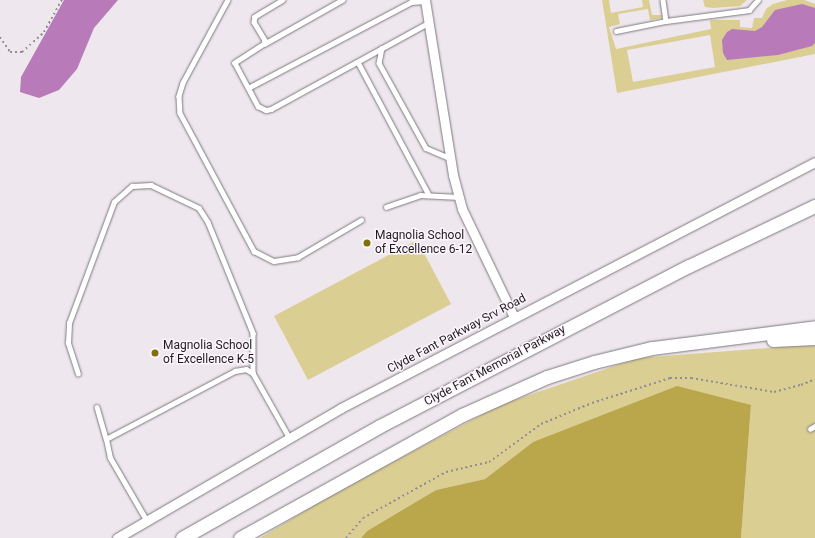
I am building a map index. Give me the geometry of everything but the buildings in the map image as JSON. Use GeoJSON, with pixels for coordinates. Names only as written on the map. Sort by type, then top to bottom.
{"type":"FeatureCollection","features":[{"type":"Feature","properties":{"kind":"main road","name":"Clyde Fant Memorial Parkway"},"geometry":{"type":"LineString","coordinates":[[182,538],[394,418],[682,269],[815,206]]}},
{"type":"Feature","properties":{"kind":"main road"},"geometry":{"type":"LineString","coordinates":[[240,538],[382,458],[502,396],[594,362],[679,344],[815,327]]}},
{"type":"Feature","properties":{"kind":"main road"},"geometry":{"type":"LineString","coordinates":[[679,344],[815,338]]}},
{"type":"Feature","properties":{"kind":"street"},"geometry":{"type":"LineString","coordinates":[[425,0],[450,158],[462,210],[514,317]]}},
{"type":"Feature","properties":{"kind":"street","name":"Clyde Fant Parkway Srv Road"},"geometry":{"type":"LineString","coordinates":[[117,538],[289,437],[514,317],[815,162]]}},
{"type":"Feature","properties":{"kind":"lane"},"geometry":{"type":"LineString","coordinates":[[228,0],[183,83],[179,96],[180,113],[254,251],[260,256],[274,261],[298,257],[361,220]]}},
{"type":"Feature","properties":{"kind":"lane"},"geometry":{"type":"LineString","coordinates":[[264,44],[265,40],[254,22],[256,17],[283,0]]}},
{"type":"Feature","properties":{"kind":"lane"},"geometry":{"type":"LineString","coordinates":[[342,0],[264,44],[235,63],[258,106],[271,109],[428,23]]}},
{"type":"Feature","properties":{"kind":"lane"},"geometry":{"type":"LineString","coordinates":[[248,88],[411,2],[425,0]]}},
{"type":"Feature","properties":{"kind":"lane"},"geometry":{"type":"LineString","coordinates":[[663,0],[666,21]]}},
{"type":"Feature","properties":{"kind":"lane"},"geometry":{"type":"LineString","coordinates":[[616,31],[666,21],[749,10],[758,0]]}},
{"type":"Feature","properties":{"kind":"lane"},"geometry":{"type":"LineString","coordinates":[[382,48],[379,63],[426,148],[450,158]]}},
{"type":"Feature","properties":{"kind":"lane"},"geometry":{"type":"LineString","coordinates":[[358,62],[429,195]]}},
{"type":"Feature","properties":{"kind":"lane"},"geometry":{"type":"LineString","coordinates":[[78,374],[68,343],[69,323],[114,202],[132,186],[151,185],[198,208],[208,222],[253,333],[253,373],[289,437]]}},
{"type":"Feature","properties":{"kind":"lane"},"geometry":{"type":"LineString","coordinates":[[386,207],[420,195],[459,197]]}},
{"type":"Feature","properties":{"kind":"lane"},"geometry":{"type":"LineString","coordinates":[[106,439],[235,371],[246,369],[253,373]]}},
{"type":"Feature","properties":{"kind":"lane"},"geometry":{"type":"LineString","coordinates":[[97,407],[110,458],[146,520]]}},
{"type":"Feature","properties":{"kind":"lane"},"geometry":{"type":"LineString","coordinates":[[810,429],[815,426]]}},
{"type":"Feature","properties":{"kind":"path"},"geometry":{"type":"LineString","coordinates":[[0,37],[10,52],[22,52],[44,32],[62,0]]}},
{"type":"Feature","properties":{"kind":"path"},"geometry":{"type":"LineString","coordinates":[[346,538],[363,518],[446,472],[489,462],[541,424],[592,403],[670,378],[691,378],[774,392],[801,386],[815,379]]}},
{"type":"Feature","properties":{"kind":"shaded area"},"geometry":{"type":"Polygon","coordinates":[[[64,0],[118,0],[94,28],[77,69],[59,90],[39,98],[20,92],[21,77],[64,0]]]}},
{"type":"Feature","properties":{"kind":"shaded area"},"geometry":{"type":"Polygon","coordinates":[[[602,0],[609,0],[611,13],[643,7],[642,0],[649,0],[652,15],[663,15],[661,18],[650,20],[648,9],[618,14],[620,24],[609,27],[616,49],[711,29],[710,20],[740,20],[740,27],[752,28],[754,18],[762,18],[766,9],[773,4],[787,0],[804,0],[815,4],[815,54],[617,93],[602,0]],[[710,35],[627,50],[633,82],[715,67],[710,35]]]}},
{"type":"Feature","properties":{"kind":"shaded area"},"geometry":{"type":"Polygon","coordinates":[[[703,0],[747,0],[740,6],[713,8],[705,7],[703,0]]]}},
{"type":"Feature","properties":{"kind":"shaded area"},"geometry":{"type":"Polygon","coordinates":[[[802,4],[815,8],[815,43],[812,46],[778,55],[727,60],[723,53],[722,40],[727,32],[732,29],[755,31],[762,27],[775,10],[802,4]]]}},
{"type":"Feature","properties":{"kind":"shaded area"},"geometry":{"type":"Polygon","coordinates":[[[417,240],[451,304],[308,380],[274,316],[417,240]]]}},
{"type":"Feature","properties":{"kind":"shaded area"},"geometry":{"type":"Polygon","coordinates":[[[807,345],[815,346],[815,538],[741,538],[751,405],[533,442],[485,479],[436,490],[367,531],[361,538],[260,538],[331,495],[500,405],[638,358],[807,345]]]}},
{"type":"Feature","properties":{"kind":"shaded area"},"geometry":{"type":"Polygon","coordinates":[[[677,386],[751,405],[741,538],[361,538],[367,531],[436,490],[485,479],[533,442],[677,386]]]}},
{"type":"Feature","properties":{"kind":"place","name":"Magnolia School of Excellence 6-12"},"geometry":{"type":"Point","coordinates":[367,243]}},
{"type":"Feature","properties":{"kind":"place","name":"Magnolia School of Excellence K-5"},"geometry":{"type":"Point","coordinates":[155,353]}}]}
